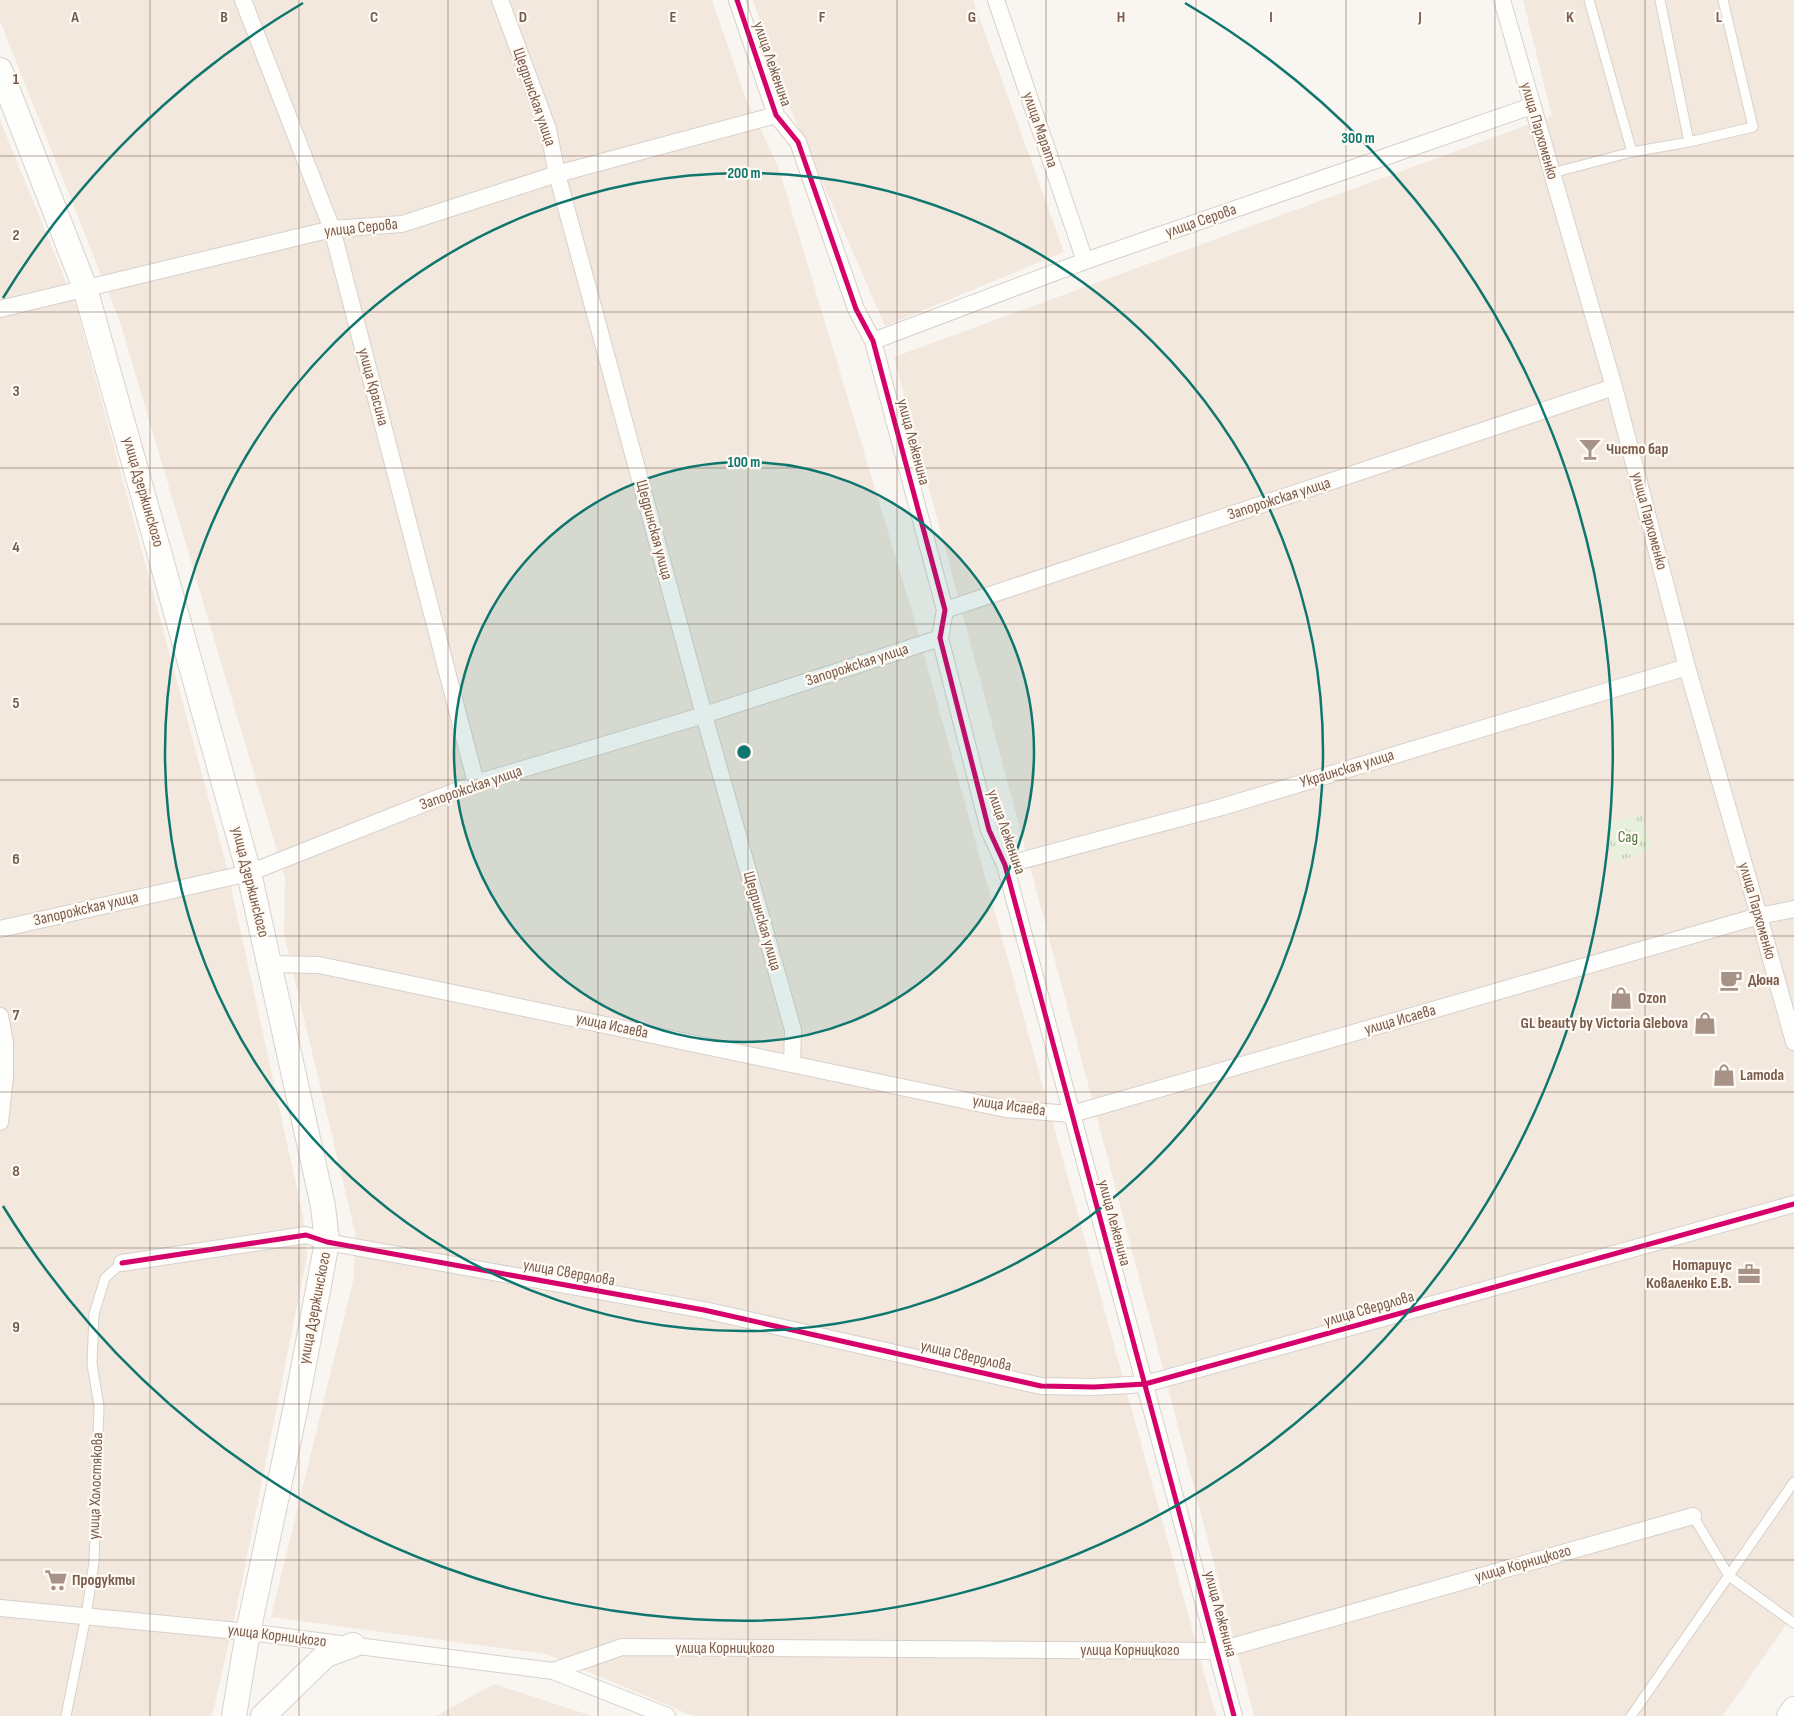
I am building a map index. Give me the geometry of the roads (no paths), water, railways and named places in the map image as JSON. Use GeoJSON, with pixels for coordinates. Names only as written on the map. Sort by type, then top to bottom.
{"type":"FeatureCollection","features":[{"type":"Feature","properties":{"kind":"street","name":"улица Красина"},"geometry":{"type":"LineString","coordinates":[[243,0],[332,229],[476,783]]}},
{"type":"Feature","properties":{"kind":"street","name":"Щедринская улица"},"geometry":{"type":"LineString","coordinates":[[500,0],[548,129],[558,174],[704,715],[793,1030],[792,1064]]}},
{"type":"Feature","properties":{"kind":"street","name":"улица Леженина"},"geometry":{"type":"LineString","coordinates":[[737,0],[776,115],[798,142],[856,309],[873,341],[945,610],[940,638],[988,830],[1006,865],[1234,1716]]}},
{"type":"Feature","properties":{"kind":"street","name":"улица Марата"},"geometry":{"type":"LineString","coordinates":[[996,0],[1085,261]]}},
{"type":"Feature","properties":{"kind":"street","name":"улица Пархоменко"},"geometry":{"type":"LineString","coordinates":[[1502,0],[1614,387],[1687,667],[1760,916],[1794,1042]]}},
{"type":"Feature","properties":{"kind":"street","name":"улица Дзержинского"},"geometry":{"type":"LineString","coordinates":[[0,70],[85,288],[249,873],[323,1206],[327,1242],[296,1406],[248,1632],[234,1716]]}},
{"type":"Feature","properties":{"kind":"street","name":"улица Серова"},"geometry":{"type":"LineString","coordinates":[[873,341],[1085,261],[1532,106]]}},
{"type":"Feature","properties":{"kind":"street","name":"улица Серова"},"geometry":{"type":"LineString","coordinates":[[0,310],[332,229],[402,224],[558,174],[776,115]]}},
{"type":"Feature","properties":{"kind":"street","name":"Запорожская улица"},"geometry":{"type":"LineString","coordinates":[[945,610],[1614,387]]}},
{"type":"Feature","properties":{"kind":"street","name":"Запорожская улица"},"geometry":{"type":"LineString","coordinates":[[0,928],[249,873],[476,783],[704,715],[940,638]]}},
{"type":"Feature","properties":{"kind":"street","name":"Украинская улица"},"geometry":{"type":"LineString","coordinates":[[1006,865],[1222,806],[1687,667]]}},
{"type":"Feature","properties":{"kind":"street","name":"улица Исаева"},"geometry":{"type":"LineString","coordinates":[[270,964],[319,965],[1006,1109],[1072,1114],[1760,916],[1794,908]]}},
{"type":"Feature","properties":{"kind":"street"},"geometry":{"type":"LineString","coordinates":[[0,1016],[5,1043],[6,1076],[0,1122]]}},
{"type":"Feature","properties":{"kind":"street","name":"улица Свердлова"},"geometry":{"type":"LineString","coordinates":[[122,1263],[306,1235],[327,1242],[704,1310],[1041,1386],[1094,1387],[1145,1384],[1794,1204]]}},
{"type":"Feature","properties":{"kind":"street","name":"улица Корницкого"},"geometry":{"type":"LineString","coordinates":[[553,1671],[622,1648],[1217,1651],[1693,1516]]}},
{"type":"Feature","properties":{"kind":"street","name":"улица Корницкого"},"geometry":{"type":"LineString","coordinates":[[0,1608],[248,1632],[553,1671],[666,1716]]}},
{"type":"Feature","properties":{"kind":"street"},"geometry":{"type":"LineString","coordinates":[[263,1716],[326,1656],[353,1645]]}},
{"type":"Feature","properties":{"kind":"street"},"geometry":{"type":"LineString","coordinates":[[1789,1716],[1794,1708]]}},
{"type":"Feature","properties":{"kind":"lane"},"geometry":{"type":"LineString","coordinates":[[1589,0],[1632,152]]}},
{"type":"Feature","properties":{"kind":"lane"},"geometry":{"type":"LineString","coordinates":[[1660,0],[1689,142]]}},
{"type":"Feature","properties":{"kind":"lane"},"geometry":{"type":"LineString","coordinates":[[1552,173],[1632,152],[1689,142],[1753,127],[1723,0]]}},
{"type":"Feature","properties":{"kind":"lane","name":"улица Холостякова"},"geometry":{"type":"LineString","coordinates":[[66,1716],[86,1616],[94,1562],[99,1406],[92,1364],[94,1314],[104,1278],[122,1263]]}},
{"type":"Feature","properties":{"kind":"lane"},"geometry":{"type":"LineString","coordinates":[[1631,1716],[1794,1482]]}},
{"type":"Feature","properties":{"kind":"lane"},"geometry":{"type":"LineString","coordinates":[[1693,1516],[1729,1576],[1794,1623]]}},
{"type":"Feature","properties":{"kind":"place","name":"Чисто бар"},"geometry":{"type":"Point","coordinates":[1590,449]}},
{"type":"Feature","properties":{"kind":"place","name":"Дюна"},"geometry":{"type":"Point","coordinates":[1731,980]}},
{"type":"Feature","properties":{"kind":"place","name":"Ozon"},"geometry":{"type":"Point","coordinates":[1621,998]}},
{"type":"Feature","properties":{"kind":"place","name":"GL beauty by Victoria Glebova"},"geometry":{"type":"Point","coordinates":[1705,1023]}},
{"type":"Feature","properties":{"kind":"place","name":"Lamoda"},"geometry":{"type":"Point","coordinates":[1724,1075]}},
{"type":"Feature","properties":{"kind":"place","name":"Нотариус Коваленко Е.В."},"geometry":{"type":"Point","coordinates":[1749,1274]}},
{"type":"Feature","properties":{"kind":"place","name":"Продукты"},"geometry":{"type":"Point","coordinates":[56,1580]}},
{"type":"Feature","properties":{"kind":"park label","name":"Сад"},"geometry":{"type":"Point","coordinates":[1628,837]}}]}
